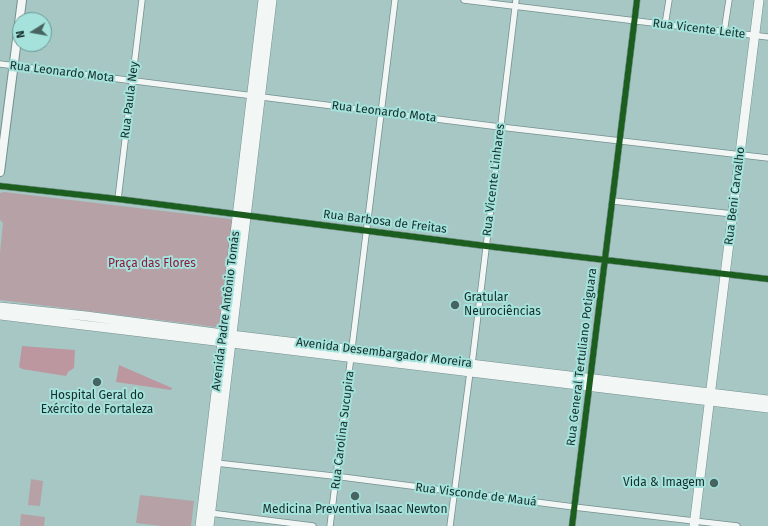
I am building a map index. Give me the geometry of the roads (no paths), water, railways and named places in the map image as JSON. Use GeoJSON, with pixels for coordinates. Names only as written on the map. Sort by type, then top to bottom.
{"type":"FeatureCollection","features":[{"type":"Feature","properties":{"kind":"main road"},"geometry":{"type":"LineString","coordinates":[[0,172],[22,0]]}},
{"type":"Feature","properties":{"kind":"main road","name":"Avenida Padre Antônio Tomás"},"geometry":{"type":"LineString","coordinates":[[200,526],[226,339],[241,215],[255,96],[263,0]]}},
{"type":"Feature","properties":{"kind":"main road","name":"Avenida Padre Antônio Tomás"},"geometry":{"type":"LineString","coordinates":[[255,96],[272,0]]}},
{"type":"Feature","properties":{"kind":"main road","name":"Rua Beni Carvalho"},"geometry":{"type":"LineString","coordinates":[[694,524],[759,0]]}},
{"type":"Feature","properties":{"kind":"main road","name":"Avenida Desembargador Moreira"},"geometry":{"type":"LineString","coordinates":[[0,307],[115,319],[226,339]]}},
{"type":"Feature","properties":{"kind":"main road","name":"Avenida Desembargador Moreira"},"geometry":{"type":"LineString","coordinates":[[0,316],[226,339],[590,382],[710,397],[768,408]]}},
{"type":"Feature","properties":{"kind":"main road","name":"Avenida Padre Antônio Tomás"},"geometry":{"type":"LineString","coordinates":[[209,526],[216,464],[226,339]]}},
{"type":"Feature","properties":{"kind":"main road","name":"Avenida Desembargador Moreira"},"geometry":{"type":"LineString","coordinates":[[710,397],[768,400]]}},
{"type":"Feature","properties":{"kind":"street","name":"Rua Paula Ney"},"geometry":{"type":"LineString","coordinates":[[118,199],[142,0]]}},
{"type":"Feature","properties":{"kind":"street","name":"Rua Carolina Sucupira"},"geometry":{"type":"LineString","coordinates":[[330,526],[395,0]]}},
{"type":"Feature","properties":{"kind":"street","name":"Rua Vicente Leite"},"geometry":{"type":"LineString","coordinates":[[464,0],[768,37]]}},
{"type":"Feature","properties":{"kind":"street","name":"Rua Vicente Linhares"},"geometry":{"type":"LineString","coordinates":[[450,526],[516,0]]}},
{"type":"Feature","properties":{"kind":"street","name":"Rua General Tertuliano Potiguara"},"geometry":{"type":"LineString","coordinates":[[572,526],[637,0]]}},
{"type":"Feature","properties":{"kind":"street"},"geometry":{"type":"LineString","coordinates":[[665,25],[669,0]]}},
{"type":"Feature","properties":{"kind":"street"},"geometry":{"type":"LineString","coordinates":[[724,32],[729,0]]}},
{"type":"Feature","properties":{"kind":"street","name":"Rua Leonardo Mota"},"geometry":{"type":"LineString","coordinates":[[0,64],[500,127],[768,158]]}},
{"type":"Feature","properties":{"kind":"street","name":"Rua Barbosa de Freitas"},"geometry":{"type":"LineString","coordinates":[[0,186],[118,199],[486,246],[768,279]]}},
{"type":"Feature","properties":{"kind":"street"},"geometry":{"type":"LineString","coordinates":[[613,201],[733,214]]}},
{"type":"Feature","properties":{"kind":"street","name":"Rua Visconde de Mauá"},"geometry":{"type":"LineString","coordinates":[[216,464],[337,477],[694,524],[737,526]]}},
{"type":"Feature","properties":{"kind":"street"},"geometry":{"type":"LineString","coordinates":[[210,513],[313,526]]}},
{"type":"Feature","properties":{"kind":"place","name":"Gratular Neurociências"},"geometry":{"type":"Point","coordinates":[455,305]}},
{"type":"Feature","properties":{"kind":"place","name":"Hospital Geral do Exército de Fortaleza"},"geometry":{"type":"Point","coordinates":[97,382]}},
{"type":"Feature","properties":{"kind":"place","name":"Vida & Imagem"},"geometry":{"type":"Point","coordinates":[714,483]}},
{"type":"Feature","properties":{"kind":"place","name":"Medicina Preventiva Isaac Newton"},"geometry":{"type":"Point","coordinates":[355,496]}},
{"type":"Feature","properties":{"kind":"park label","name":"Praça das Flores"},"geometry":{"type":"Point","coordinates":[152,264]}}]}
